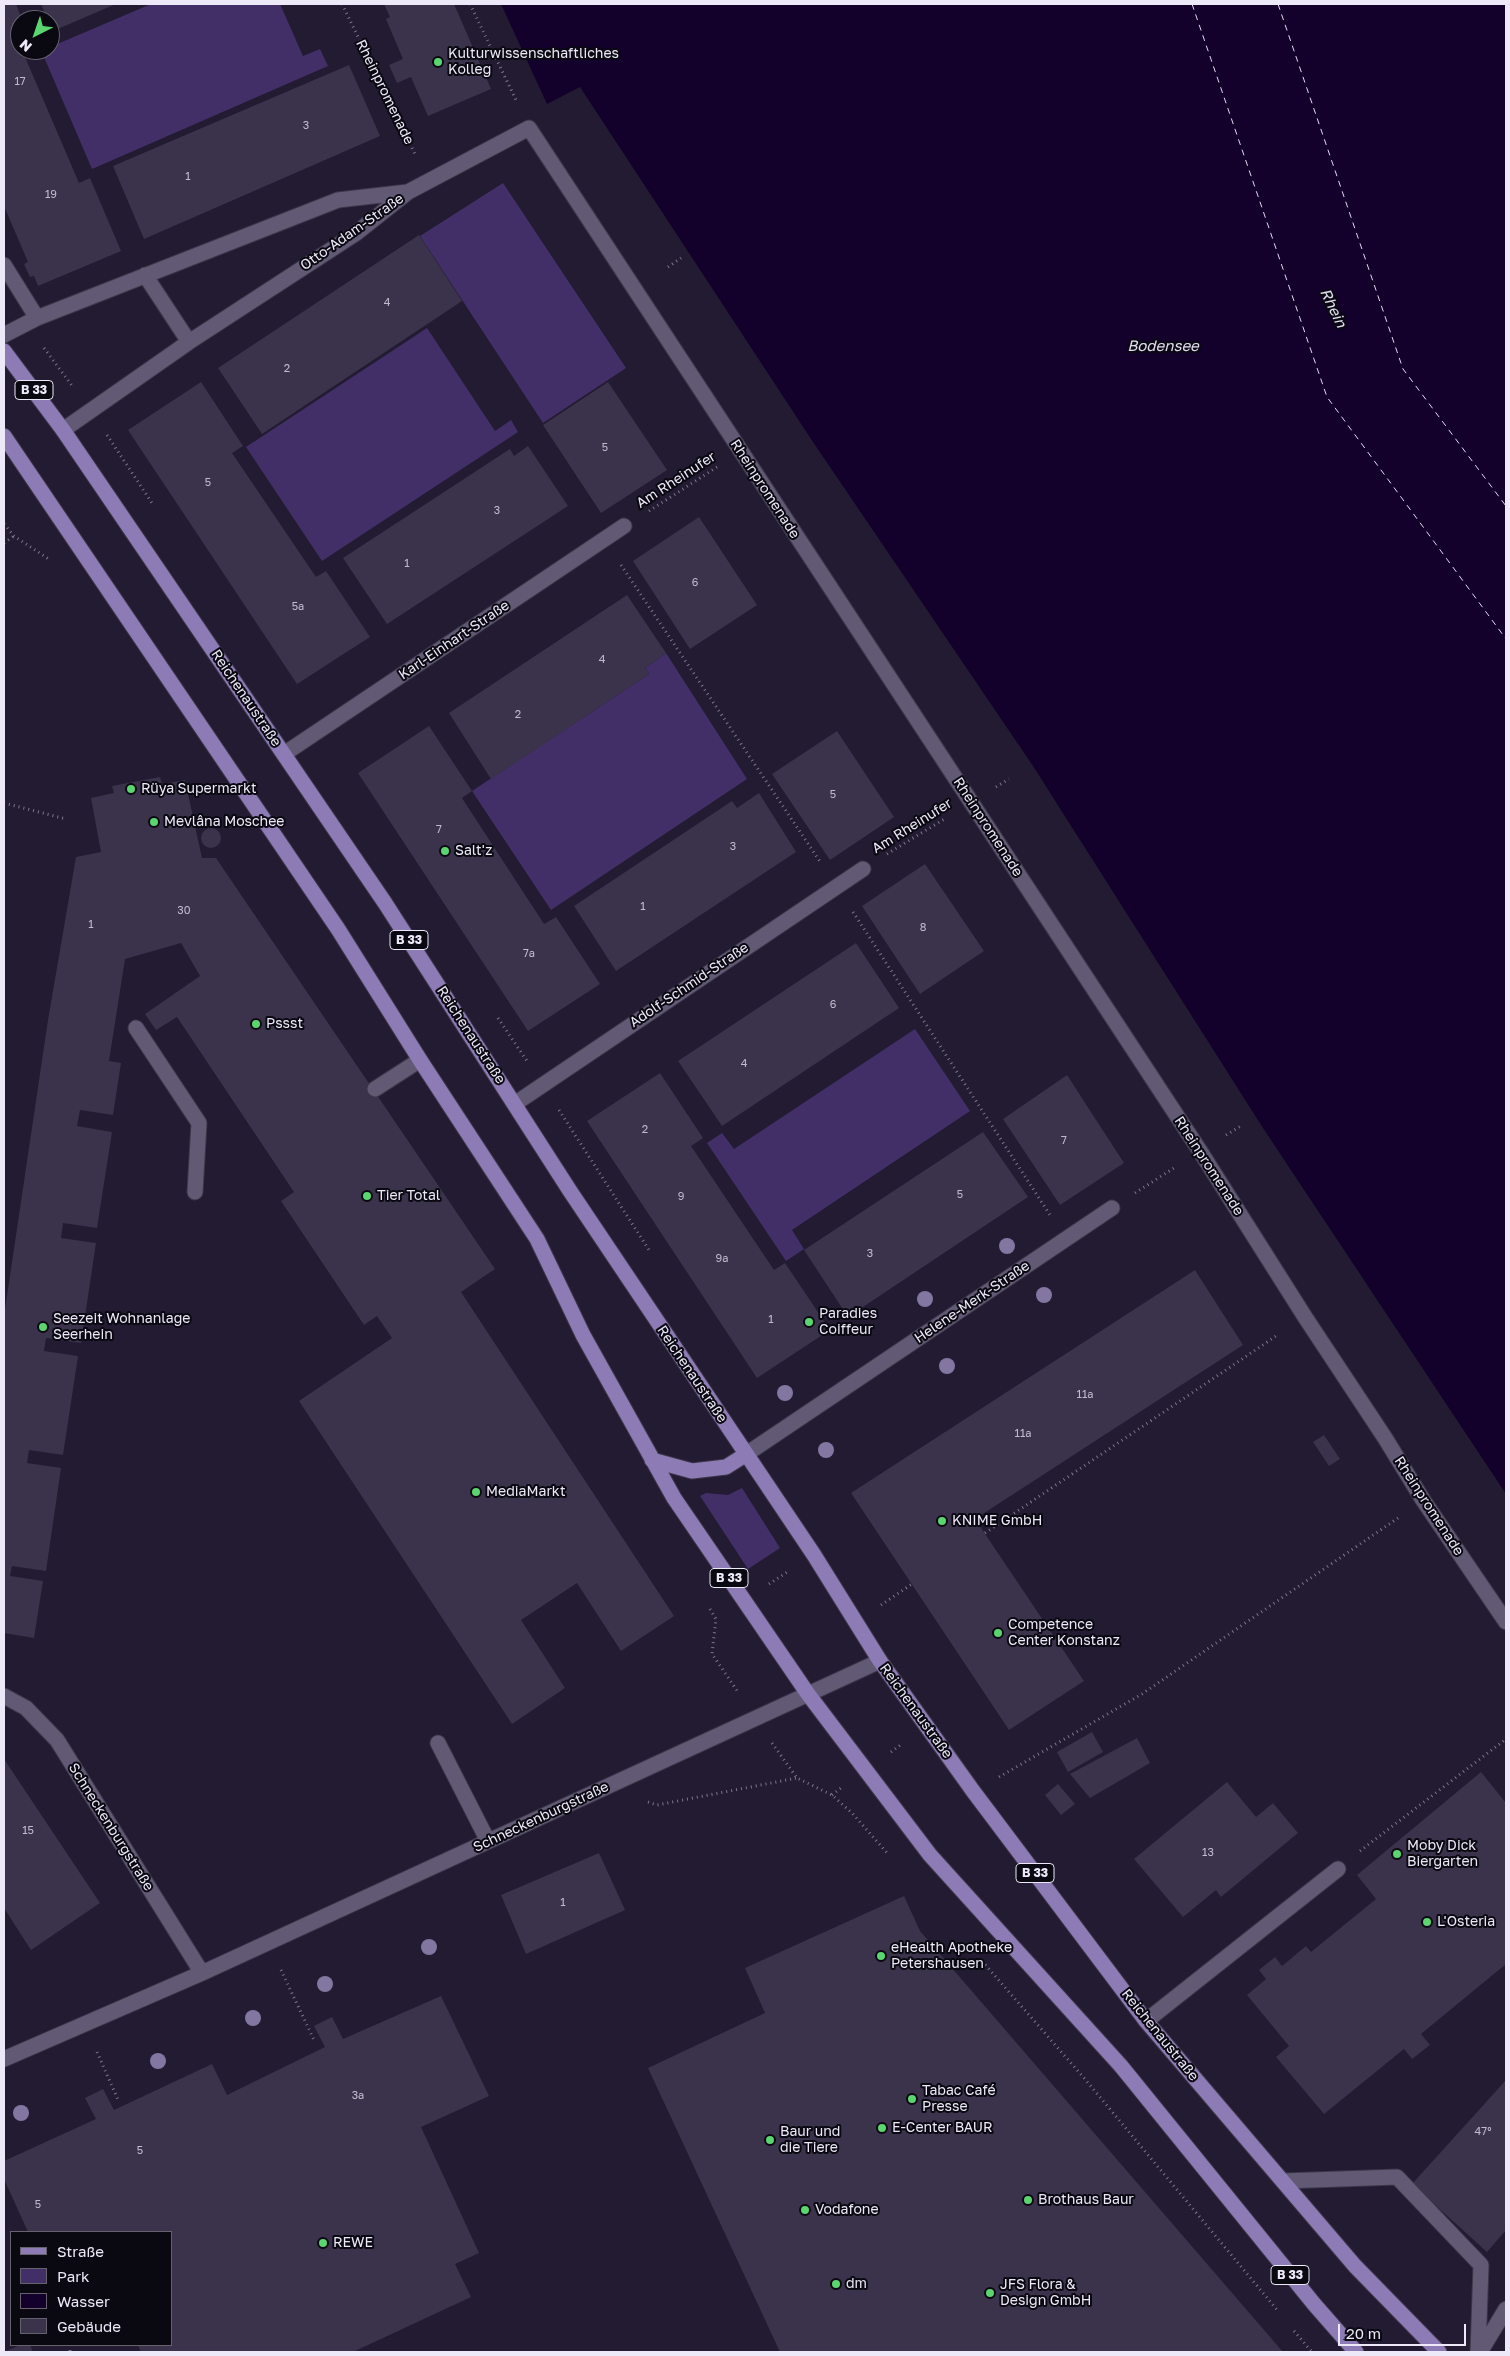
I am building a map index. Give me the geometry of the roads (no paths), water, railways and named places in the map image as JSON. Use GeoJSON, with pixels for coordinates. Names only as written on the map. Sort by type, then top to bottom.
{"type":"FeatureCollection","features":[{"type":"Feature","properties":{"kind":"main road","name":"Reichenaustraße"},"geometry":{"type":"LineString","coordinates":[[4,351],[63,430],[284,754],[516,1103],[570,1191],[814,1555],[880,1661],[973,1791],[1146,2021],[1355,2266],[1440,2352]]}},
{"type":"Feature","properties":{"kind":"main road","name":"B 33"},"geometry":{"type":"LineString","coordinates":[[4,436],[338,928],[420,1060],[538,1239],[584,1335],[674,1498],[808,1694],[930,1855],[1121,2066],[1314,2304],[1356,2352]]}},
{"type":"Feature","properties":{"kind":"main road"},"geometry":{"type":"LineString","coordinates":[[652,1460],[692,1471],[726,1467],[746,1456]]}},
{"type":"Feature","properties":{"kind":"street","name":"Rheinpromenade"},"geometry":{"type":"LineString","coordinates":[[408,192],[529,128],[1200,1151],[1305,1317],[1386,1438],[1423,1500],[1506,1622]]}},
{"type":"Feature","properties":{"kind":"street","name":"Otto-Adam-Straße"},"geometry":{"type":"LineString","coordinates":[[4,335],[37,318],[338,200],[408,192]]}},
{"type":"Feature","properties":{"kind":"street","name":"Otto-Adam-Straße"},"geometry":{"type":"LineString","coordinates":[[63,430],[190,342],[355,234],[408,192]]}},
{"type":"Feature","properties":{"kind":"street"},"geometry":{"type":"LineString","coordinates":[[4,265],[37,318]]}},
{"type":"Feature","properties":{"kind":"street"},"geometry":{"type":"LineString","coordinates":[[145,275],[190,342]]}},
{"type":"Feature","properties":{"kind":"street","name":"Karl-Einhart-Straße"},"geometry":{"type":"LineString","coordinates":[[284,754],[603,538],[624,526]]}},
{"type":"Feature","properties":{"kind":"street","name":"Adolf-Schmid-Straße"},"geometry":{"type":"LineString","coordinates":[[516,1103],[836,885],[863,869]]}},
{"type":"Feature","properties":{"kind":"street"},"geometry":{"type":"LineString","coordinates":[[136,1028],[199,1123],[195,1192]]}},
{"type":"Feature","properties":{"kind":"street"},"geometry":{"type":"LineString","coordinates":[[375,1089],[420,1060]]}},
{"type":"Feature","properties":{"kind":"street","name":"Helene-Merk-Straße"},"geometry":{"type":"LineString","coordinates":[[746,1456],[1112,1208]]}},
{"type":"Feature","properties":{"kind":"street","name":"Schneckenburgstraße"},"geometry":{"type":"LineString","coordinates":[[4,2059],[202,1973],[880,1661]]}},
{"type":"Feature","properties":{"kind":"street","name":"Schneckenburgstraße"},"geometry":{"type":"LineString","coordinates":[[4,1696],[26,1708],[57,1740],[202,1973]]}},
{"type":"Feature","properties":{"kind":"street"},"geometry":{"type":"LineString","coordinates":[[438,1743],[488,1842]]}},
{"type":"Feature","properties":{"kind":"street"},"geometry":{"type":"LineString","coordinates":[[1146,2021],[1338,1869]]}},
{"type":"Feature","properties":{"kind":"street"},"geometry":{"type":"LineString","coordinates":[[1283,2182],[1398,2176],[1481,2265],[1479,2352]]}},
{"type":"Feature","properties":{"kind":"street"},"geometry":{"type":"LineString","coordinates":[[1479,2352],[1506,2309]]}},
{"type":"Feature","properties":{"kind":"water","name":"Bodensee"},"geometry":{"type":"Polygon","coordinates":[[[501,4],[1506,4],[1506,1494],[1263,1128],[1033,766],[813,442],[580,87],[547,104],[501,4]]]}},
{"type":"Feature","properties":{"kind":"place","name":"Kulturwissenschaftliches Kolleg"},"geometry":{"type":"Point","coordinates":[438,62]}},
{"type":"Feature","properties":{"kind":"place","name":"Rüya Supermarkt"},"geometry":{"type":"Point","coordinates":[131,789]}},
{"type":"Feature","properties":{"kind":"place","name":"Mevlâna Moschee"},"geometry":{"type":"Point","coordinates":[154,822]}},
{"type":"Feature","properties":{"kind":"place","name":"Salt'z"},"geometry":{"type":"Point","coordinates":[445,851]}},
{"type":"Feature","properties":{"kind":"place","name":"Pssst"},"geometry":{"type":"Point","coordinates":[256,1024]}},
{"type":"Feature","properties":{"kind":"place","name":"Tier Total"},"geometry":{"type":"Point","coordinates":[367,1196]}},
{"type":"Feature","properties":{"kind":"place","name":"Paradies Coiffeur"},"geometry":{"type":"Point","coordinates":[809,1322]}},
{"type":"Feature","properties":{"kind":"place","name":"Seezeit Wohnanlage Seerhein"},"geometry":{"type":"Point","coordinates":[43,1327]}},
{"type":"Feature","properties":{"kind":"place","name":"MediaMarkt"},"geometry":{"type":"Point","coordinates":[476,1492]}},
{"type":"Feature","properties":{"kind":"place","name":"KNIME GmbH"},"geometry":{"type":"Point","coordinates":[942,1521]}},
{"type":"Feature","properties":{"kind":"place","name":"Competence Center Konstanz"},"geometry":{"type":"Point","coordinates":[998,1633]}},
{"type":"Feature","properties":{"kind":"place","name":"Moby Dick Biergarten"},"geometry":{"type":"Point","coordinates":[1397,1854]}},
{"type":"Feature","properties":{"kind":"place","name":"L'Osteria"},"geometry":{"type":"Point","coordinates":[1427,1922]}},
{"type":"Feature","properties":{"kind":"place","name":"eHealth Apotheke Petershausen"},"geometry":{"type":"Point","coordinates":[881,1956]}},
{"type":"Feature","properties":{"kind":"place","name":"Tabac Café Presse"},"geometry":{"type":"Point","coordinates":[912,2099]}},
{"type":"Feature","properties":{"kind":"place","name":"E-Center BAUR"},"geometry":{"type":"Point","coordinates":[882,2128]}},
{"type":"Feature","properties":{"kind":"place","name":"Baur und die Tiere"},"geometry":{"type":"Point","coordinates":[770,2140]}},
{"type":"Feature","properties":{"kind":"place","name":"Brothaus Baur"},"geometry":{"type":"Point","coordinates":[1028,2200]}},
{"type":"Feature","properties":{"kind":"place","name":"Vodafone"},"geometry":{"type":"Point","coordinates":[805,2210]}},
{"type":"Feature","properties":{"kind":"place","name":"REWE"},"geometry":{"type":"Point","coordinates":[323,2243]}},
{"type":"Feature","properties":{"kind":"place","name":"dm"},"geometry":{"type":"Point","coordinates":[836,2284]}},
{"type":"Feature","properties":{"kind":"place","name":"JFS Flora & Design GmbH"},"geometry":{"type":"Point","coordinates":[990,2293]}},
{"type":"Feature","properties":{"kind":"water label","name":"Rhein"},"geometry":{"type":"Point","coordinates":[1333,308]}}]}
